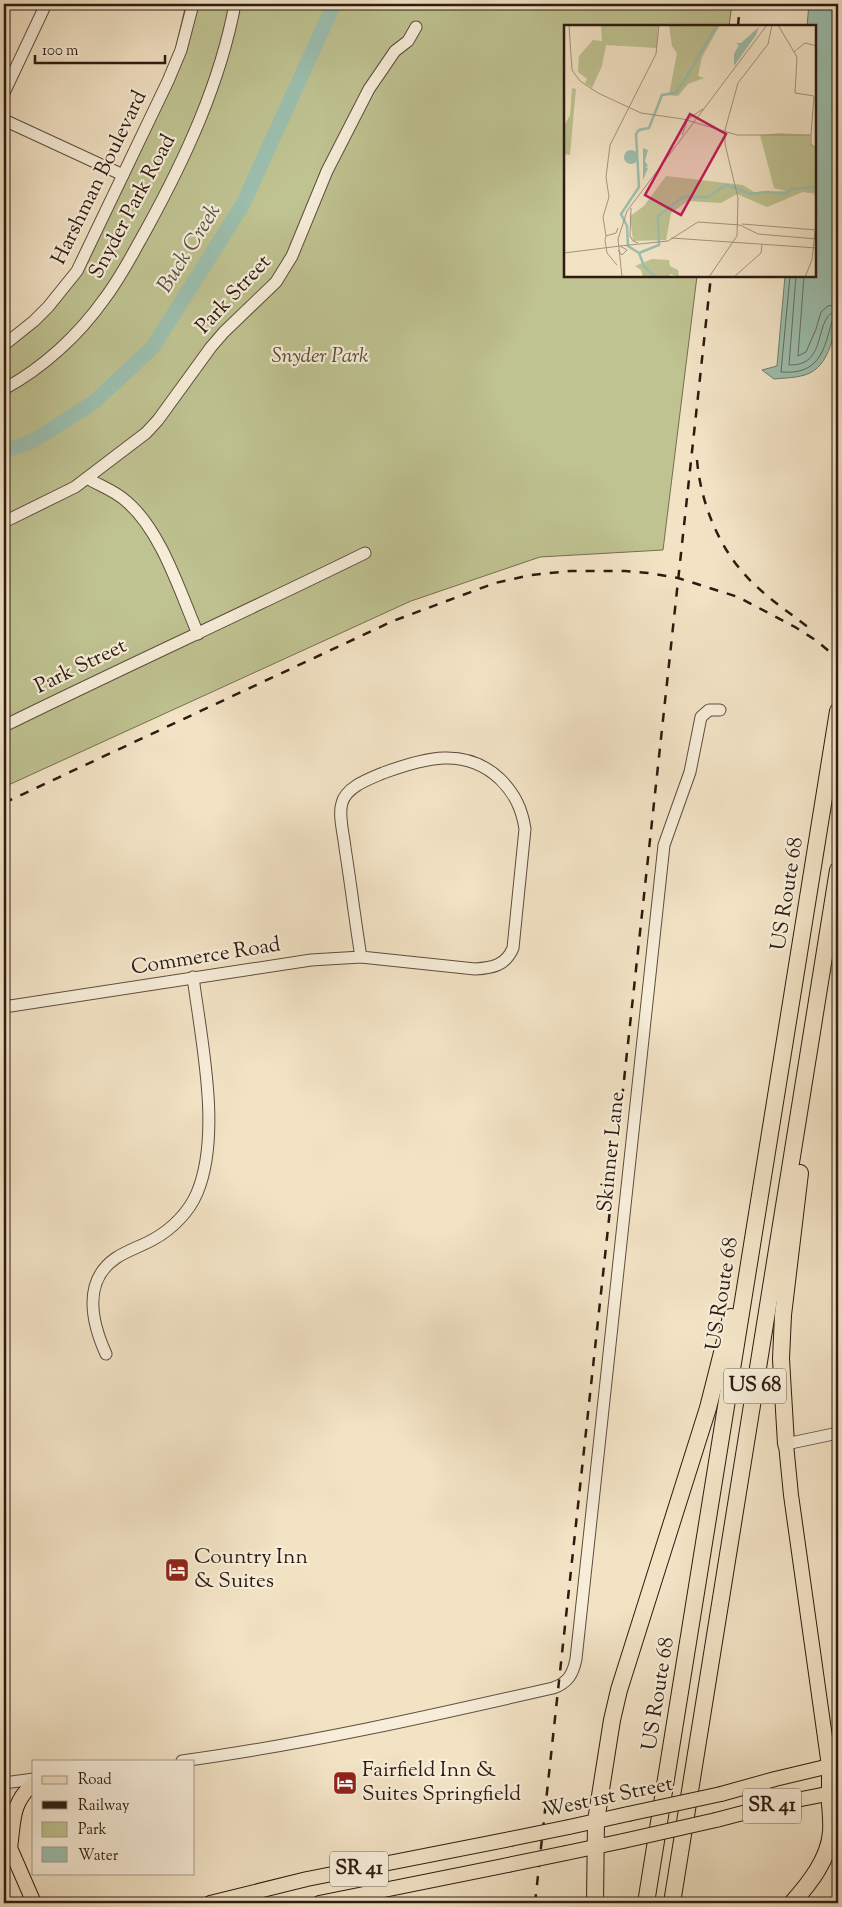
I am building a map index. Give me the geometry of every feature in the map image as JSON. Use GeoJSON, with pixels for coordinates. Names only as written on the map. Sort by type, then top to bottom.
{"type":"FeatureCollection","features":[{"type":"Feature","properties":{"kind":"highway","name":"US Route 68"},"geometry":{"type":"LineString","coordinates":[[646,1903],[837,716]]}},
{"type":"Feature","properties":{"kind":"highway","name":"US 68"},"geometry":{"type":"LineString","coordinates":[[672,1903],[838,870]]}},
{"type":"Feature","properties":{"kind":"highway"},"geometry":{"type":"LineString","coordinates":[[786,1444],[781,1359],[783,1315],[800,1173],[806,1066]]}},
{"type":"Feature","properties":{"kind":"highway"},"geometry":{"type":"LineString","coordinates":[[594,1903],[596,1821],[612,1720],[619,1690],[708,1408],[739,1285],[752,1251]]}},
{"type":"Feature","properties":{"kind":"highway"},"geometry":{"type":"LineString","coordinates":[[792,1903],[811,1880],[825,1853],[831,1833],[834,1792]]}},
{"type":"Feature","properties":{"kind":"main road"},"geometry":{"type":"LineString","coordinates":[[786,1444],[791,1495],[833,1765],[834,1792]]}},
{"type":"Feature","properties":{"kind":"main road","name":"West 1st Street"},"geometry":{"type":"LineString","coordinates":[[210,1903],[307,1879],[569,1827],[721,1794],[833,1765]]}},
{"type":"Feature","properties":{"kind":"main road"},"geometry":{"type":"LineString","coordinates":[[10,1848],[13,1813],[17,1803],[32,1784]]}},
{"type":"Feature","properties":{"kind":"main road","name":"SR 41"},"geometry":{"type":"LineString","coordinates":[[319,1903],[596,1847],[834,1792]]}},
{"type":"Feature","properties":{"kind":"main road"},"geometry":{"type":"LineString","coordinates":[[4,1834],[34,1903]]}},
{"type":"Feature","properties":{"kind":"street"},"geometry":{"type":"LineString","coordinates":[[4,93],[46,4]]}},
{"type":"Feature","properties":{"kind":"street","name":"Harshman Boulevard"},"geometry":{"type":"LineString","coordinates":[[4,345],[48,307],[76,271],[181,50],[193,4]]}},
{"type":"Feature","properties":{"kind":"street","name":"Snyder Park Road"},"geometry":{"type":"LineString","coordinates":[[4,389],[33,371],[66,342],[105,299],[122,273],[159,206],[199,122],[225,44],[235,4]]}},
{"type":"Feature","properties":{"kind":"street","name":"Park Street"},"geometry":{"type":"LineString","coordinates":[[4,522],[75,487],[146,433],[158,420],[211,346],[276,282],[292,256],[327,171],[350,123],[385,64],[395,51],[408,41],[416,27]]}},
{"type":"Feature","properties":{"kind":"street"},"geometry":{"type":"LineString","coordinates":[[4,120],[123,175]]}},
{"type":"Feature","properties":{"kind":"street"},"geometry":{"type":"LineString","coordinates":[[87,478],[115,491],[140,513],[160,544],[198,634]]}},
{"type":"Feature","properties":{"kind":"street","name":"Park Street"},"geometry":{"type":"LineString","coordinates":[[4,726],[157,651],[198,634],[365,553]]}},
{"type":"Feature","properties":{"kind":"street","name":"Skinner Lane"},"geometry":{"type":"LineString","coordinates":[[188,1760],[286,1745],[369,1729],[559,1686],[567,1681],[574,1669],[664,845],[690,772],[701,717],[709,710],[720,710]]}},
{"type":"Feature","properties":{"kind":"street","name":"Commerce Road"},"geometry":{"type":"LineString","coordinates":[[4,1007],[310,960],[361,957],[475,969],[490,968],[505,961],[513,948],[524,845],[523,817],[516,799],[506,785],[484,767],[464,759],[438,758],[402,766],[358,785],[344,798],[341,808],[343,832],[361,957]]}},
{"type":"Feature","properties":{"kind":"street"},"geometry":{"type":"LineString","coordinates":[[106,1354],[96,1330],[92,1303],[97,1282],[102,1272],[117,1257],[156,1238],[167,1230],[190,1206],[201,1183],[206,1156],[208,1118],[205,1067],[193,978]]}},
{"type":"Feature","properties":{"kind":"street"},"geometry":{"type":"LineString","coordinates":[[786,1444],[838,1434]]}},
{"type":"Feature","properties":{"kind":"street"},"geometry":{"type":"LineString","coordinates":[[4,1784],[32,1781]]}},
{"type":"Feature","properties":{"kind":"green space","name":"Snyder Park"},"geometry":{"type":"Polygon","coordinates":[[[186,4],[732,4],[729,25],[564,25],[564,278],[697,278],[663,550],[540,557],[411,601],[4,787],[4,343],[65,287],[168,81],[186,4]]]}},
{"type":"Feature","properties":{"kind":"water"},"geometry":{"type":"Polygon","coordinates":[[[809,4],[838,4],[838,307],[833,337],[821,364],[814,371],[805,375],[774,379],[762,370],[777,366],[785,278],[817,278],[817,25],[807,25],[809,4]]]}},
{"type":"Feature","properties":{"kind":"waterway","name":"Buck Creek"},"geometry":{"type":"LineString","coordinates":[[4,451],[33,441],[94,402],[153,347],[243,204],[334,4]]}},
{"type":"Feature","properties":{"kind":"railway"},"geometry":{"type":"LineString","coordinates":[[738,25],[740,4]]}},
{"type":"Feature","properties":{"kind":"railway"},"geometry":{"type":"LineString","coordinates":[[535,1903],[711,278]]}},
{"type":"Feature","properties":{"kind":"railway"},"geometry":{"type":"LineString","coordinates":[[697,460],[699,477],[708,512],[723,544],[733,559],[763,592],[813,631]]}},
{"type":"Feature","properties":{"kind":"railway"},"geometry":{"type":"LineString","coordinates":[[4,803],[393,621],[495,583],[531,575],[570,571],[625,571],[678,578],[738,597],[795,627],[817,641],[838,659]]}},
{"type":"Feature","properties":{"kind":"place","name":"Country Inn & Suites"},"geometry":{"type":"Point","coordinates":[177,1570]}},
{"type":"Feature","properties":{"kind":"place","name":"Fairfield Inn & Suites Springfield"},"geometry":{"type":"Point","coordinates":[345,1783]}}]}
